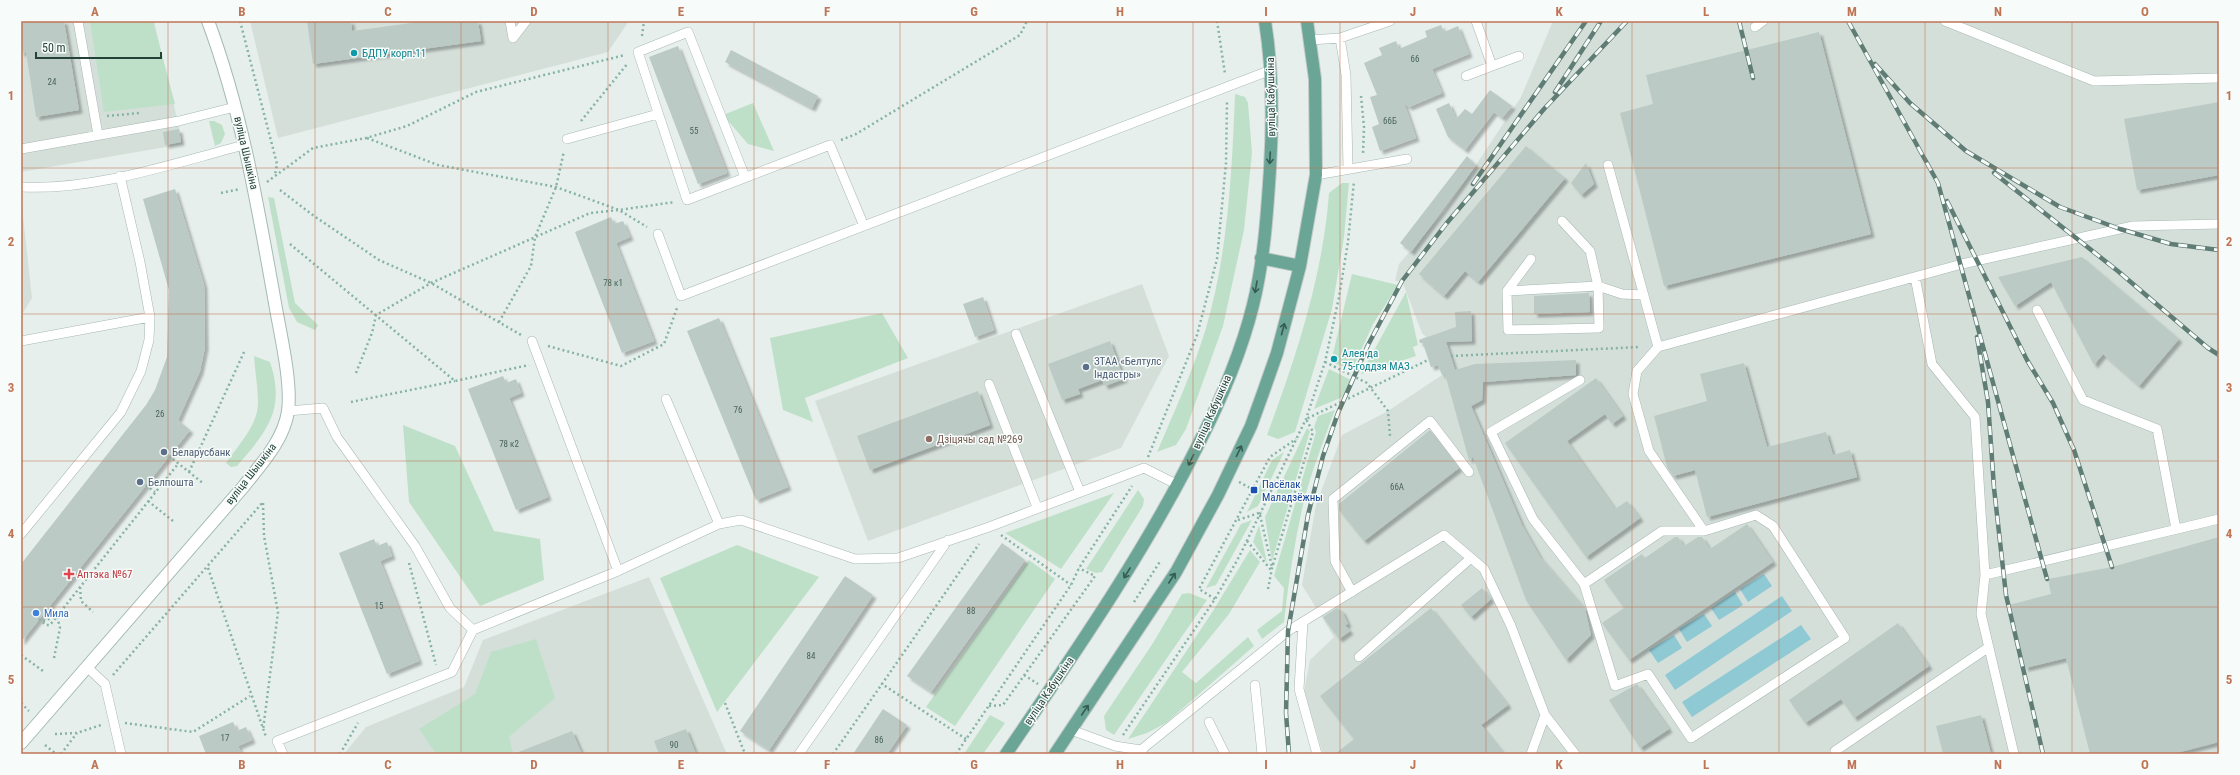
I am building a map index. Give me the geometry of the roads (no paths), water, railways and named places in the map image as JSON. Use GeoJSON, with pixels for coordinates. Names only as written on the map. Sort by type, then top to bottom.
{"type":"FeatureCollection","features":[{"type":"Feature","properties":{"kind":"main road","name":"вуліца Шышкіна"},"geometry":{"type":"LineString","coordinates":[[21,743],[88,668],[244,486],[275,445],[284,426],[288,411],[285,367],[254,186],[235,107],[208,21]]}},
{"type":"Feature","properties":{"kind":"main road","name":"вуліца Кабушкіна"},"geometry":{"type":"LineString","coordinates":[[1006,754],[1116,591],[1178,484],[1214,412],[1241,346],[1253,304],[1267,217],[1272,135],[1271,70],[1265,21]]}},
{"type":"Feature","properties":{"kind":"main road"},"geometry":{"type":"LineString","coordinates":[[1055,754],[1176,572],[1218,495],[1251,426],[1277,353],[1300,266],[1316,175],[1315,79],[1307,21]]}},
{"type":"Feature","properties":{"kind":"main road"},"geometry":{"type":"LineString","coordinates":[[1261,258],[1300,266]]}},
{"type":"Feature","properties":{"kind":"lane"},"geometry":{"type":"LineString","coordinates":[[78,21],[98,135]]}},
{"type":"Feature","properties":{"kind":"lane"},"geometry":{"type":"LineString","coordinates":[[510,21],[513,38],[526,21]]}},
{"type":"Feature","properties":{"kind":"lane"},"geometry":{"type":"LineString","coordinates":[[1310,40],[1340,38],[1390,21]]}},
{"type":"Feature","properties":{"kind":"lane"},"geometry":{"type":"LineString","coordinates":[[1476,21],[1492,66]]}},
{"type":"Feature","properties":{"kind":"lane"},"geometry":{"type":"LineString","coordinates":[[1755,27],[1763,21]]}},
{"type":"Feature","properties":{"kind":"lane"},"geometry":{"type":"LineString","coordinates":[[1945,21],[2094,81],[2219,78]]}},
{"type":"Feature","properties":{"kind":"lane"},"geometry":{"type":"LineString","coordinates":[[745,177],[688,32],[638,52],[687,200],[830,145],[864,226]]}},
{"type":"Feature","properties":{"kind":"lane"},"geometry":{"type":"LineString","coordinates":[[1340,38],[1346,75],[1348,169]]}},
{"type":"Feature","properties":{"kind":"lane"},"geometry":{"type":"LineString","coordinates":[[1466,76],[1519,56]]}},
{"type":"Feature","properties":{"kind":"lane"},"geometry":{"type":"LineString","coordinates":[[658,234],[681,296],[1228,88],[1271,70]]}},
{"type":"Feature","properties":{"kind":"lane"},"geometry":{"type":"LineString","coordinates":[[21,149],[179,121],[235,107]]}},
{"type":"Feature","properties":{"kind":"lane"},"geometry":{"type":"LineString","coordinates":[[567,139],[658,114]]}},
{"type":"Feature","properties":{"kind":"lane"},"geometry":{"type":"LineString","coordinates":[[21,187],[48,188],[120,176],[244,145]]}},
{"type":"Feature","properties":{"kind":"lane"},"geometry":{"type":"LineString","coordinates":[[1316,175],[1407,159]]}},
{"type":"Feature","properties":{"kind":"lane"},"geometry":{"type":"LineString","coordinates":[[1608,165],[1658,347]]}},
{"type":"Feature","properties":{"kind":"lane"},"geometry":{"type":"LineString","coordinates":[[21,534],[121,412],[141,371],[149,340],[150,317],[140,262],[120,176]]}},
{"type":"Feature","properties":{"kind":"lane"},"geometry":{"type":"LineString","coordinates":[[1532,259],[1507,291],[1508,330],[1600,328],[1598,286],[1590,251],[1562,221]]}},
{"type":"Feature","properties":{"kind":"lane"},"geometry":{"type":"LineString","coordinates":[[1704,531],[1649,451],[1633,394],[1637,370],[1658,347],[1962,264],[2133,226],[2219,224]]}},
{"type":"Feature","properties":{"kind":"lane"},"geometry":{"type":"LineString","coordinates":[[1915,277],[1932,364],[1975,417],[1985,575],[1981,614],[2014,754]]}},
{"type":"Feature","properties":{"kind":"lane"},"geometry":{"type":"LineString","coordinates":[[1507,291],[1598,286],[1622,294],[1644,296]]}},
{"type":"Feature","properties":{"kind":"lane"},"geometry":{"type":"LineString","coordinates":[[2036,310],[2083,400],[2157,429],[2176,529]]}},
{"type":"Feature","properties":{"kind":"lane"},"geometry":{"type":"LineString","coordinates":[[21,341],[150,317]]}},
{"type":"Feature","properties":{"kind":"lane"},"geometry":{"type":"LineString","coordinates":[[1016,334],[1080,492]]}},
{"type":"Feature","properties":{"kind":"lane"},"geometry":{"type":"LineString","coordinates":[[532,341],[618,571]]}},
{"type":"Feature","properties":{"kind":"lane"},"geometry":{"type":"LineString","coordinates":[[1580,380],[1491,432],[1533,519],[1584,584],[1615,686],[1648,674],[1691,738],[1845,638],[1773,526],[1756,515],[1704,531],[1662,530],[1584,584]]}},
{"type":"Feature","properties":{"kind":"lane"},"geometry":{"type":"LineString","coordinates":[[989,384],[1037,507]]}},
{"type":"Feature","properties":{"kind":"lane"},"geometry":{"type":"LineString","coordinates":[[666,399],[719,524]]}},
{"type":"Feature","properties":{"kind":"lane"},"geometry":{"type":"LineString","coordinates":[[288,411],[323,408],[337,438],[414,546],[450,608],[473,630]]}},
{"type":"Feature","properties":{"kind":"lane"},"geometry":{"type":"LineString","coordinates":[[1352,592],[1335,561],[1332,499],[1430,421],[1469,472]]}},
{"type":"Feature","properties":{"kind":"lane"},"geometry":{"type":"LineString","coordinates":[[282,754],[277,741],[452,672],[473,630],[618,571],[719,524],[741,520],[855,559],[898,558],[989,527],[1037,507],[1144,468],[1178,484]]}},
{"type":"Feature","properties":{"kind":"lane"},"geometry":{"type":"LineString","coordinates":[[1985,575],[2219,519]]}},
{"type":"Feature","properties":{"kind":"lane"},"geometry":{"type":"LineString","coordinates":[[1071,730],[1116,746],[1142,752],[1288,631],[1444,535],[1484,569],[1511,626],[1545,715],[1574,754]]}},
{"type":"Feature","properties":{"kind":"lane"},"geometry":{"type":"LineString","coordinates":[[799,754],[948,540]]}},
{"type":"Feature","properties":{"kind":"lane"},"geometry":{"type":"LineString","coordinates":[[1358,657],[1471,558]]}},
{"type":"Feature","properties":{"kind":"lane"},"geometry":{"type":"LineString","coordinates":[[1303,622],[1300,689],[1317,754]]}},
{"type":"Feature","properties":{"kind":"lane"},"geometry":{"type":"LineString","coordinates":[[1837,754],[1836,752],[1989,648]]}},
{"type":"Feature","properties":{"kind":"lane"},"geometry":{"type":"LineString","coordinates":[[88,668],[105,684],[121,754]]}},
{"type":"Feature","properties":{"kind":"lane"},"geometry":{"type":"LineString","coordinates":[[1255,685],[1262,754]]}},
{"type":"Feature","properties":{"kind":"lane"},"geometry":{"type":"LineString","coordinates":[[1531,754],[1545,715]]}},
{"type":"Feature","properties":{"kind":"lane"},"geometry":{"type":"LineString","coordinates":[[1209,722],[1225,754]]}},
{"type":"Feature","properties":{"kind":"water"},"geometry":{"type":"Polygon","coordinates":[[[1764,574],[1772,586],[1748,602],[1740,589],[1764,574]]]}},
{"type":"Feature","properties":{"kind":"water"},"geometry":{"type":"Polygon","coordinates":[[[1735,592],[1743,605],[1719,620],[1711,608],[1735,592]]]}},
{"type":"Feature","properties":{"kind":"water"},"geometry":{"type":"Polygon","coordinates":[[[1782,596],[1792,611],[1675,690],[1665,675],[1782,596]]]}},
{"type":"Feature","properties":{"kind":"water"},"geometry":{"type":"Polygon","coordinates":[[[1704,614],[1712,626],[1687,642],[1679,629],[1704,614]]]}},
{"type":"Feature","properties":{"kind":"water"},"geometry":{"type":"Polygon","coordinates":[[[1801,625],[1811,639],[1692,717],[1682,702],[1801,625]]]}},
{"type":"Feature","properties":{"kind":"water"},"geometry":{"type":"Polygon","coordinates":[[[1674,635],[1682,648],[1658,663],[1649,650],[1674,635]]]}},
{"type":"Feature","properties":{"kind":"railway"},"geometry":{"type":"LineString","coordinates":[[1473,184],[1586,21]]}},
{"type":"Feature","properties":{"kind":"railway"},"geometry":{"type":"LineString","coordinates":[[1555,92],[1601,21]]}},
{"type":"Feature","properties":{"kind":"railway"},"geometry":{"type":"LineString","coordinates":[[1289,754],[1286,713],[1288,631],[1308,515],[1323,456],[1338,413],[1368,345],[1402,281],[1446,224],[1544,109],[1627,21]]}},
{"type":"Feature","properties":{"kind":"railway"},"geometry":{"type":"LineString","coordinates":[[1739,21],[1753,78]]}},
{"type":"Feature","properties":{"kind":"railway"},"geometry":{"type":"LineString","coordinates":[[1848,21],[1938,183],[2047,579]]}},
{"type":"Feature","properties":{"kind":"railway"},"geometry":{"type":"LineString","coordinates":[[1875,64],[1910,103],[1966,151],[2060,207],[2120,229],[2171,244],[2219,250]]}},
{"type":"Feature","properties":{"kind":"railway"},"geometry":{"type":"LineString","coordinates":[[1994,173],[2119,272],[2208,348],[2219,355]]}},
{"type":"Feature","properties":{"kind":"railway"},"geometry":{"type":"LineString","coordinates":[[1947,201],[2027,360],[2053,403],[2074,450],[2112,567]]}},
{"type":"Feature","properties":{"kind":"railway"},"geometry":{"type":"LineString","coordinates":[[1977,337],[1988,402],[1994,488],[2006,595],[2043,754]]}},
{"type":"Feature","properties":{"kind":"place","name":"БДПУ корп.11"},"geometry":{"type":"Point","coordinates":[354,53]}},
{"type":"Feature","properties":{"kind":"place","name":"Алея да 75-годдзя МАЗ"},"geometry":{"type":"Point","coordinates":[1334,359]}},
{"type":"Feature","properties":{"kind":"place","name":"ЗТАА «Белтулс Iндастры»"},"geometry":{"type":"Point","coordinates":[1086,367]}},
{"type":"Feature","properties":{"kind":"place","name":"Дзіцячы сад №269"},"geometry":{"type":"Point","coordinates":[929,439]}},
{"type":"Feature","properties":{"kind":"place","name":"Беларусбанк"},"geometry":{"type":"Point","coordinates":[164,452]}},
{"type":"Feature","properties":{"kind":"place","name":"Белпошта"},"geometry":{"type":"Point","coordinates":[140,482]}},
{"type":"Feature","properties":{"kind":"place","name":"Пасёлак Маладзёжны"},"geometry":{"type":"Point","coordinates":[1254,490]}},
{"type":"Feature","properties":{"kind":"place","name":"Аптэка №67"},"geometry":{"type":"Point","coordinates":[69,574]}},
{"type":"Feature","properties":{"kind":"place","name":"Мила"},"geometry":{"type":"Point","coordinates":[36,613]}}]}
